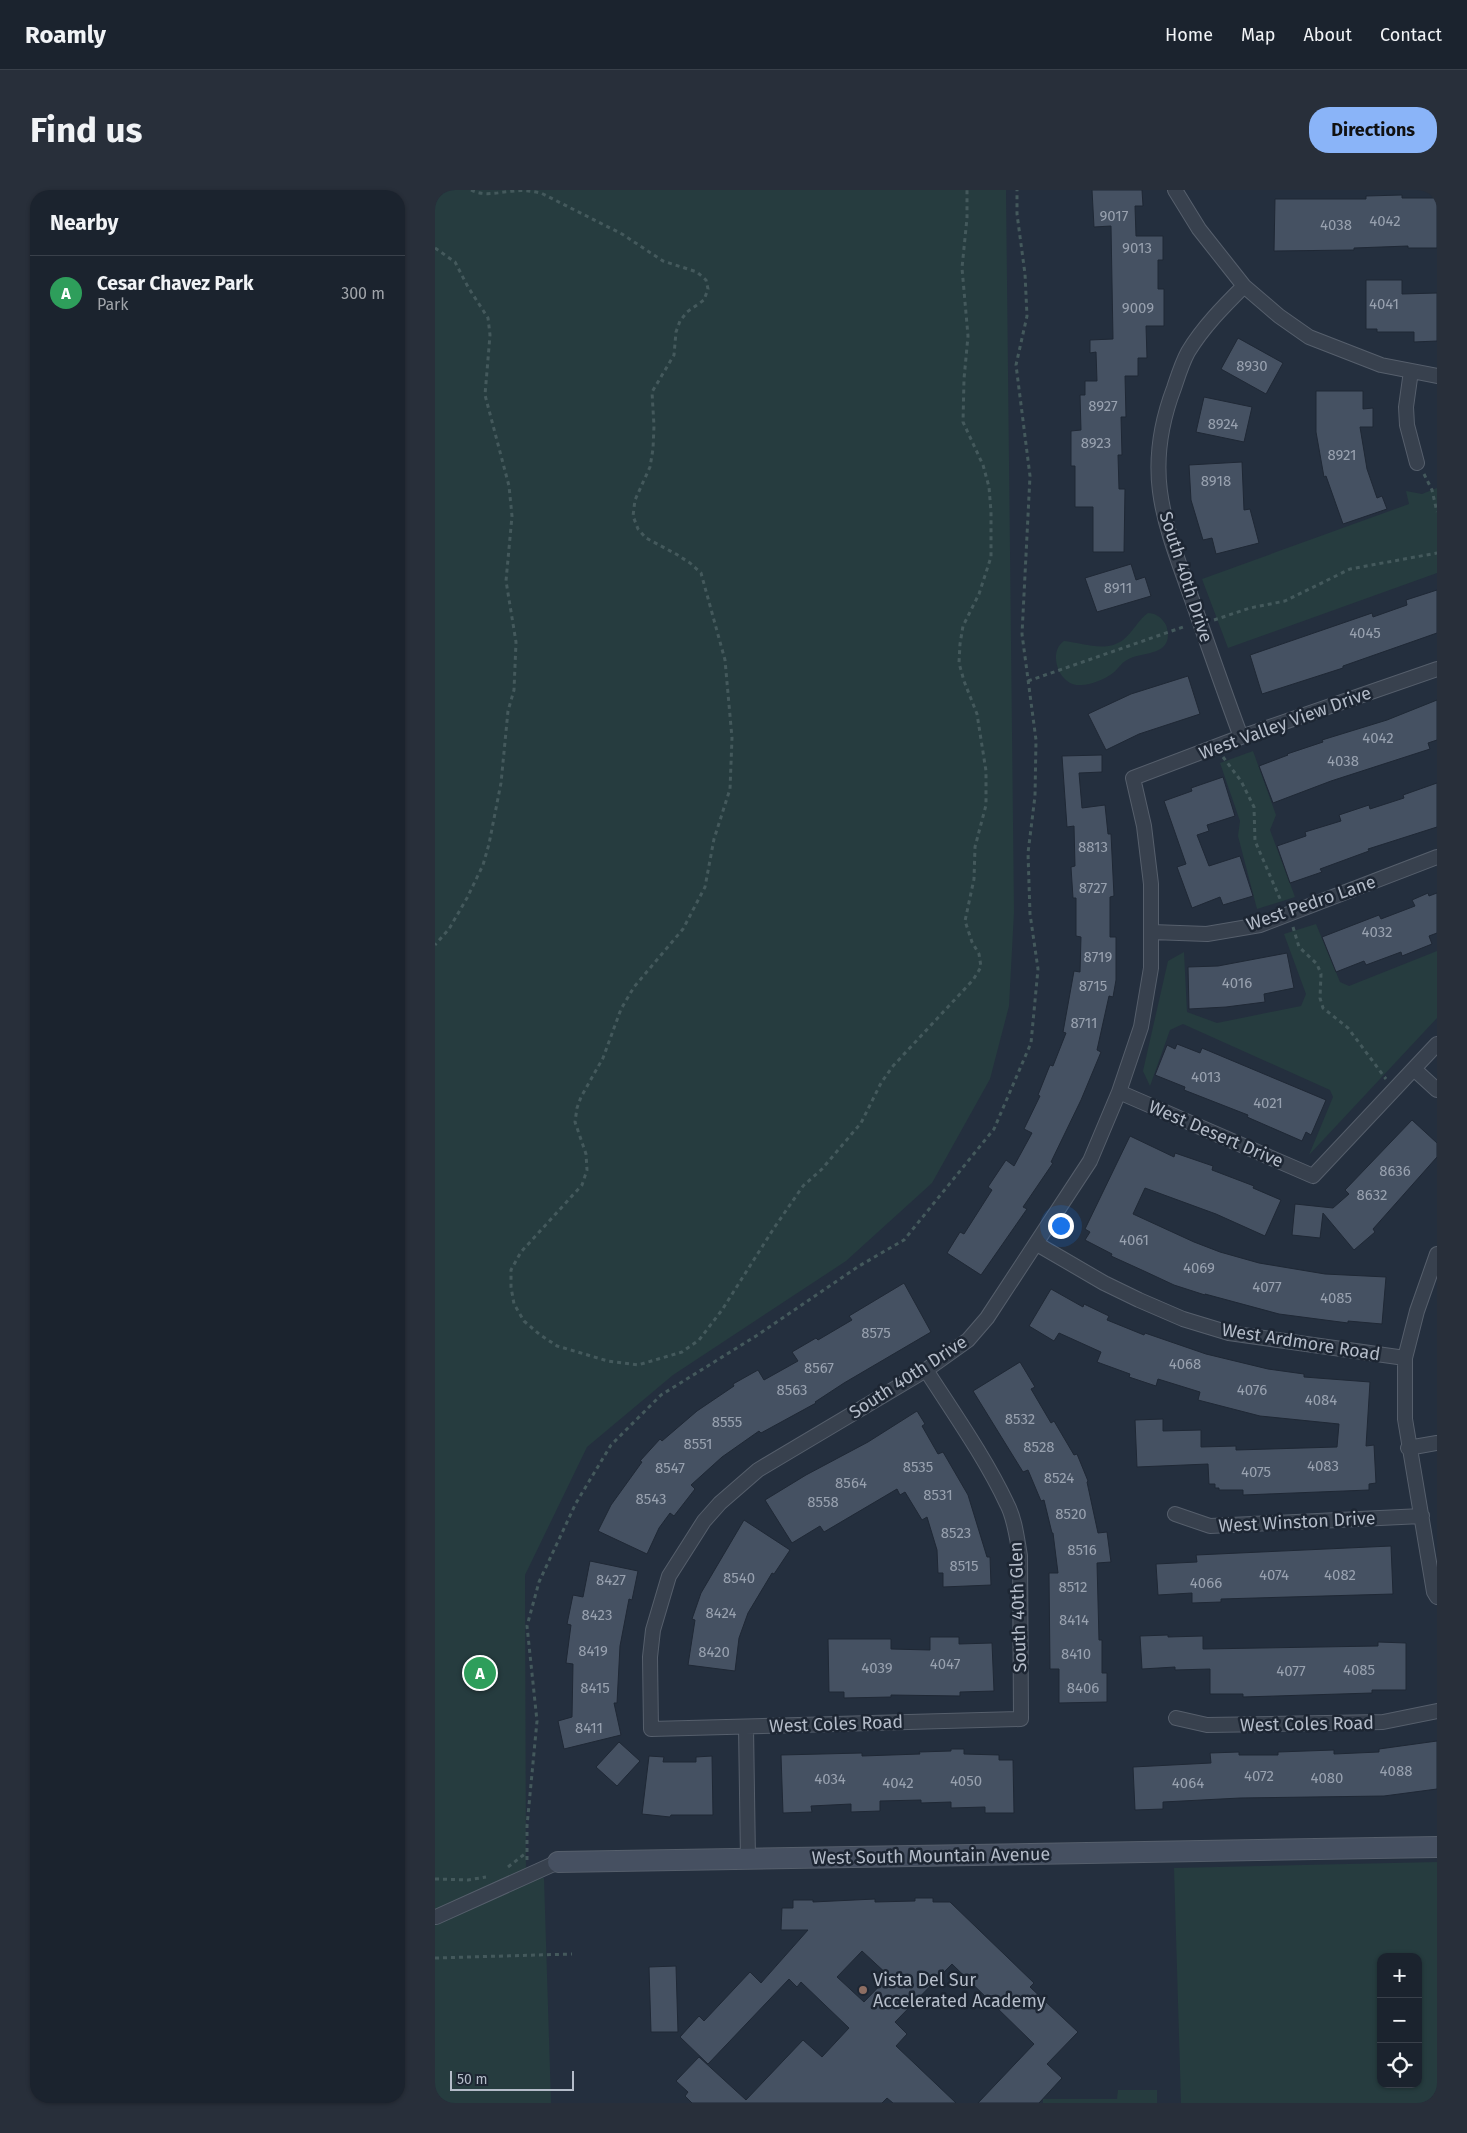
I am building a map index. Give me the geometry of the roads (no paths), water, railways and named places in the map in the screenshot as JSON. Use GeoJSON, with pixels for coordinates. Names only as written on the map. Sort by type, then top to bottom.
{"type":"FeatureCollection","features":[{"type":"Feature","properties":{"kind":"street"},"geometry":{"type":"LineString","coordinates":[[1175,190],[1199,230],[1244,286],[1279,316],[1309,337],[1381,365],[1437,376]]}},
{"type":"Feature","properties":{"kind":"street","name":"South 40th Drive"},"geometry":{"type":"LineString","coordinates":[[1241,737],[1172,547],[1162,510],[1158,467],[1159,441],[1167,406],[1187,353],[1214,318],[1244,286]]}},
{"type":"Feature","properties":{"kind":"street"},"geometry":{"type":"LineString","coordinates":[[1411,371],[1406,407],[1407,425],[1417,463]]}},
{"type":"Feature","properties":{"kind":"street","name":"West Valley View Drive"},"geometry":{"type":"LineString","coordinates":[[1133,778],[1241,737],[1437,669]]}},
{"type":"Feature","properties":{"kind":"street","name":"South 40th Drive"},"geometry":{"type":"LineString","coordinates":[[651,1729],[650,1657],[653,1630],[669,1576],[704,1521],[720,1503],[758,1470],[926,1370],[968,1340],[987,1318],[1090,1161],[1119,1092],[1141,1027],[1151,968],[1150,874],[1144,826],[1133,778]]}},
{"type":"Feature","properties":{"kind":"street","name":"West Pedro Lane"},"geometry":{"type":"LineString","coordinates":[[1152,932],[1207,934],[1260,925],[1437,857]]}},
{"type":"Feature","properties":{"kind":"street"},"geometry":{"type":"LineString","coordinates":[[1437,1044],[1414,1069],[1437,1090]]}},
{"type":"Feature","properties":{"kind":"street","name":"West Desert Drive"},"geometry":{"type":"LineString","coordinates":[[1119,1092],[1313,1176],[1414,1069]]}},
{"type":"Feature","properties":{"kind":"street","name":"West Ardmore Road"},"geometry":{"type":"LineString","coordinates":[[1037,1244],[1104,1283],[1139,1300],[1183,1318],[1229,1333],[1405,1358]]}},
{"type":"Feature","properties":{"kind":"street"},"geometry":{"type":"LineString","coordinates":[[1437,1254],[1417,1311],[1405,1358],[1405,1419],[1408,1448],[1422,1516],[1434,1592],[1437,1597]]}},
{"type":"Feature","properties":{"kind":"street","name":"South 40th Glen"},"geometry":{"type":"LineString","coordinates":[[926,1370],[964,1429],[1008,1505],[1015,1530],[1020,1556],[1021,1719]]}},
{"type":"Feature","properties":{"kind":"street"},"geometry":{"type":"LineString","coordinates":[[1408,1448],[1437,1443]]}},
{"type":"Feature","properties":{"kind":"street","name":"West Winston Drive"},"geometry":{"type":"LineString","coordinates":[[1175,1514],[1210,1526],[1422,1516]]}},
{"type":"Feature","properties":{"kind":"street","name":"West Coles Road"},"geometry":{"type":"LineString","coordinates":[[1177,1718],[1207,1725],[1383,1722],[1437,1711]]}},
{"type":"Feature","properties":{"kind":"street","name":"West Coles Road"},"geometry":{"type":"LineString","coordinates":[[651,1729],[1021,1719]]}},
{"type":"Feature","properties":{"kind":"street"},"geometry":{"type":"LineString","coordinates":[[746,1726],[748,1859]]}},
{"type":"Feature","properties":{"kind":"street","name":"West South Mountain Avenue"},"geometry":{"type":"LineString","coordinates":[[436,1917],[558,1862],[1437,1847]]}},
{"type":"Feature","properties":{"kind":"place","name":"Cesar Chavez Park"},"geometry":{"type":"Point","coordinates":[480,1673]}},
{"type":"Feature","properties":{"kind":"place","name":"Vista Del Sur Accelerated Academy"},"geometry":{"type":"Point","coordinates":[863,1990]}}]}
